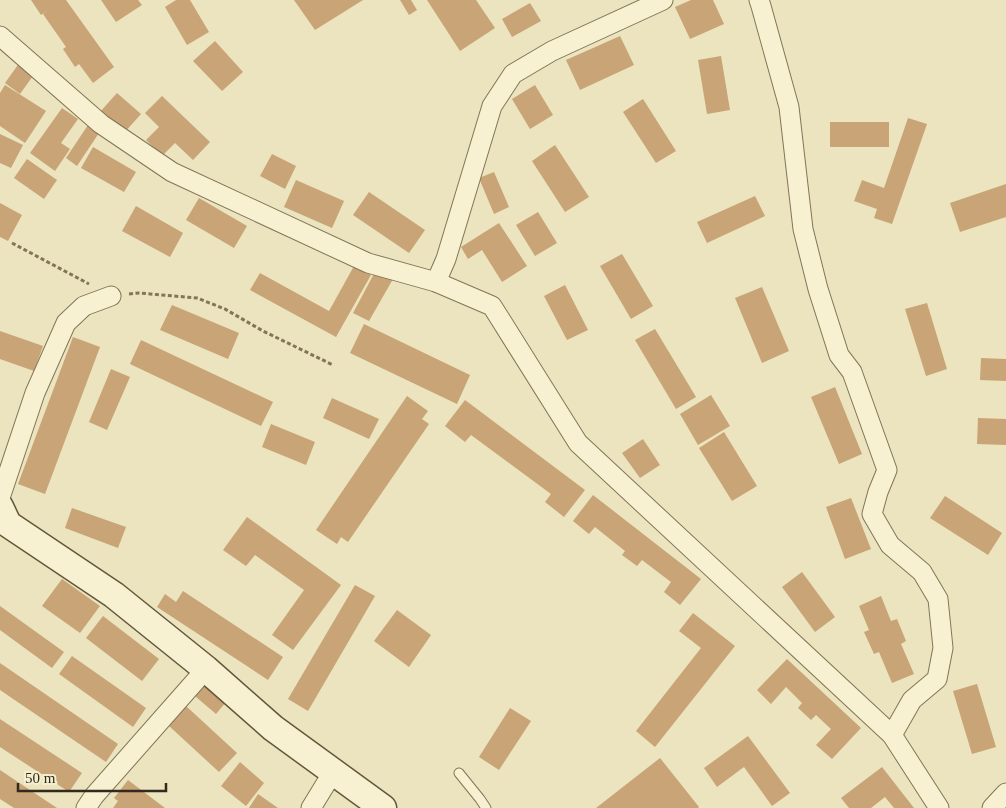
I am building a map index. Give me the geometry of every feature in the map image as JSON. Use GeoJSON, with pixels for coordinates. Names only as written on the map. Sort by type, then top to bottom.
{"type":"FeatureCollection","features":[{"type":"Feature","properties":{"kind":"street"},"geometry":{"type":"LineString","coordinates":[[436,282],[446,259],[492,106],[513,74],[552,51],[663,0]]}},
{"type":"Feature","properties":{"kind":"street"},"geometry":{"type":"LineString","coordinates":[[759,0],[789,107],[803,229],[818,289],[839,355],[852,372],[887,470],[872,514],[890,545],[922,572],[938,599],[943,648],[936,679],[912,700],[892,735]]}},
{"type":"Feature","properties":{"kind":"street"},"geometry":{"type":"LineString","coordinates":[[0,36],[101,124],[172,172],[368,263],[436,282],[492,306],[578,443],[892,735],[939,808]]}},
{"type":"Feature","properties":{"kind":"street"},"geometry":{"type":"LineString","coordinates":[[0,498],[35,393],[66,323],[84,306],[111,296]]}},
{"type":"Feature","properties":{"kind":"street"},"geometry":{"type":"LineString","coordinates":[[0,507],[8,524],[114,595],[206,669],[273,728],[383,808]]}},
{"type":"Feature","properties":{"kind":"street"},"geometry":{"type":"LineString","coordinates":[[86,808],[94,796],[206,669]]}},
{"type":"Feature","properties":{"kind":"street"},"geometry":{"type":"LineString","coordinates":[[311,808],[333,772]]}},
{"type":"Feature","properties":{"kind":"street"},"geometry":{"type":"LineString","coordinates":[[992,808],[1006,793]]}},
{"type":"Feature","properties":{"kind":"lane"},"geometry":{"type":"LineString","coordinates":[[459,773],[486,808]]}},
{"type":"Feature","properties":{"kind":"path"},"geometry":{"type":"LineString","coordinates":[[12,243],[111,296],[139,293],[197,298],[225,309],[263,331],[333,365]]}},
{"type":"Feature","properties":{"kind":"building"},"geometry":{"type":"Polygon","coordinates":[[[31,0],[66,0],[114,67],[93,83],[79,64],[75,67],[63,49],[66,47],[43,14],[48,10],[41,15],[31,0]]]}},
{"type":"Feature","properties":{"kind":"building"},"geometry":{"type":"Polygon","coordinates":[[[101,0],[138,0],[142,5],[116,22],[101,0]]]}},
{"type":"Feature","properties":{"kind":"building"},"geometry":{"type":"Polygon","coordinates":[[[176,0],[190,0],[209,32],[187,45],[165,7],[176,0]]]}},
{"type":"Feature","properties":{"kind":"building"},"geometry":{"type":"Polygon","coordinates":[[[294,0],[363,0],[315,30],[294,0]]]}},
{"type":"Feature","properties":{"kind":"building"},"geometry":{"type":"Polygon","coordinates":[[[400,0],[411,0],[417,10],[409,15],[400,0]]]}},
{"type":"Feature","properties":{"kind":"building"},"geometry":{"type":"Polygon","coordinates":[[[427,0],[476,0],[495,28],[460,51],[427,0]]]}},
{"type":"Feature","properties":{"kind":"building"},"geometry":{"type":"Polygon","coordinates":[[[691,0],[713,0],[724,24],[690,39],[675,7],[691,0]]]}},
{"type":"Feature","properties":{"kind":"building"},"geometry":{"type":"Polygon","coordinates":[[[530,3],[541,21],[512,37],[502,19],[530,3]]]}},
{"type":"Feature","properties":{"kind":"building"},"geometry":{"type":"Polygon","coordinates":[[[620,36],[634,65],[580,90],[566,60],[620,36]]]}},
{"type":"Feature","properties":{"kind":"building"},"geometry":{"type":"Polygon","coordinates":[[[215,41],[243,72],[222,91],[193,61],[215,41]]]}},
{"type":"Feature","properties":{"kind":"building"},"geometry":{"type":"Polygon","coordinates":[[[721,56],[730,110],[707,114],[698,60],[721,56]]]}},
{"type":"Feature","properties":{"kind":"building"},"geometry":{"type":"Polygon","coordinates":[[[20,62],[35,73],[20,94],[5,83],[20,62]]]}},
{"type":"Feature","properties":{"kind":"building"},"geometry":{"type":"Polygon","coordinates":[[[5,85],[46,111],[25,143],[0,126],[0,93],[5,85]]]}},
{"type":"Feature","properties":{"kind":"building"},"geometry":{"type":"Polygon","coordinates":[[[535,85],[553,115],[530,129],[512,99],[535,85]]]}},
{"type":"Feature","properties":{"kind":"building"},"geometry":{"type":"Polygon","coordinates":[[[117,93],[141,114],[124,133],[100,112],[117,93]]]}},
{"type":"Feature","properties":{"kind":"building"},"geometry":{"type":"Polygon","coordinates":[[[162,96],[210,142],[193,160],[175,143],[162,156],[146,140],[159,127],[145,113],[162,96]]]}},
{"type":"Feature","properties":{"kind":"building"},"geometry":{"type":"Polygon","coordinates":[[[643,99],[676,151],[656,163],[623,112],[643,99]]]}},
{"type":"Feature","properties":{"kind":"building"},"geometry":{"type":"Polygon","coordinates":[[[62,108],[78,119],[61,143],[70,149],[55,171],[30,153],[62,108]]]}},
{"type":"Feature","properties":{"kind":"building"},"geometry":{"type":"Polygon","coordinates":[[[908,118],[927,124],[892,224],[874,218],[877,209],[854,201],[862,180],[884,188],[908,118]]]}},
{"type":"Feature","properties":{"kind":"building"},"geometry":{"type":"Polygon","coordinates":[[[90,122],[101,130],[77,166],[66,158],[90,122]]]}},
{"type":"Feature","properties":{"kind":"building"},"geometry":{"type":"Polygon","coordinates":[[[830,122],[889,122],[889,147],[830,147],[830,122]]]}},
{"type":"Feature","properties":{"kind":"building"},"geometry":{"type":"Polygon","coordinates":[[[0,134],[23,145],[11,168],[0,163],[0,134]]]}},
{"type":"Feature","properties":{"kind":"building"},"geometry":{"type":"Polygon","coordinates":[[[555,145],[589,197],[565,212],[532,161],[555,145]]]}},
{"type":"Feature","properties":{"kind":"building"},"geometry":{"type":"Polygon","coordinates":[[[93,147],[136,172],[124,192],[81,168],[93,147]]]}},
{"type":"Feature","properties":{"kind":"building"},"geometry":{"type":"Polygon","coordinates":[[[272,154],[296,166],[285,189],[260,176],[272,154]]]}},
{"type":"Feature","properties":{"kind":"building"},"geometry":{"type":"Polygon","coordinates":[[[27,159],[57,180],[44,199],[14,178],[27,159]]]}},
{"type":"Feature","properties":{"kind":"building"},"geometry":{"type":"Polygon","coordinates":[[[494,172],[509,207],[494,214],[479,178],[494,172]]]}},
{"type":"Feature","properties":{"kind":"building"},"geometry":{"type":"Polygon","coordinates":[[[296,180],[344,201],[332,228],[284,207],[296,180]]]}},
{"type":"Feature","properties":{"kind":"building"},"geometry":{"type":"Polygon","coordinates":[[[1006,184],[1006,217],[960,232],[950,203],[1006,184]]]}},
{"type":"Feature","properties":{"kind":"building"},"geometry":{"type":"Polygon","coordinates":[[[369,192],[425,230],[409,253],[353,215],[369,192]]]}},
{"type":"Feature","properties":{"kind":"building"},"geometry":{"type":"Polygon","coordinates":[[[755,196],[765,216],[707,243],[697,222],[755,196]]]}},
{"type":"Feature","properties":{"kind":"building"},"geometry":{"type":"Polygon","coordinates":[[[199,198],[247,226],[234,248],[186,220],[199,198]]]}},
{"type":"Feature","properties":{"kind":"building"},"geometry":{"type":"Polygon","coordinates":[[[0,203],[22,215],[8,241],[0,237],[0,203]]]}},
{"type":"Feature","properties":{"kind":"building"},"geometry":{"type":"Polygon","coordinates":[[[136,206],[183,233],[170,257],[122,231],[136,206]]]}},
{"type":"Feature","properties":{"kind":"building"},"geometry":{"type":"Polygon","coordinates":[[[538,212],[557,243],[535,256],[516,225],[538,212]]]}},
{"type":"Feature","properties":{"kind":"building"},"geometry":{"type":"Polygon","coordinates":[[[499,223],[527,266],[502,282],[482,250],[468,259],[461,247],[499,223]]]}},
{"type":"Feature","properties":{"kind":"building"},"geometry":{"type":"Polygon","coordinates":[[[622,254],[653,306],[631,319],[600,266],[622,254]]]}},
{"type":"Feature","properties":{"kind":"building"},"geometry":{"type":"Polygon","coordinates":[[[354,266],[371,275],[336,337],[250,290],[260,273],[329,311],[354,266]]]}},
{"type":"Feature","properties":{"kind":"building"},"geometry":{"type":"Polygon","coordinates":[[[376,270],[393,279],[369,321],[353,313],[376,270]]]}},
{"type":"Feature","properties":{"kind":"building"},"geometry":{"type":"Polygon","coordinates":[[[565,285],[588,330],[567,340],[544,296],[565,285]]]}},
{"type":"Feature","properties":{"kind":"building"},"geometry":{"type":"Polygon","coordinates":[[[762,287],[789,351],[762,363],[735,298],[762,287]]]}},
{"type":"Feature","properties":{"kind":"building"},"geometry":{"type":"Polygon","coordinates":[[[927,303],[947,369],[926,376],[905,309],[927,303]]]}},
{"type":"Feature","properties":{"kind":"building"},"geometry":{"type":"Polygon","coordinates":[[[172,305],[239,333],[228,359],[160,330],[172,305]]]}},
{"type":"Feature","properties":{"kind":"building"},"geometry":{"type":"Polygon","coordinates":[[[364,324],[470,375],[457,404],[350,353],[364,324]]]}},
{"type":"Feature","properties":{"kind":"building"},"geometry":{"type":"Polygon","coordinates":[[[655,329],[696,397],[676,409],[635,340],[655,329]]]}},
{"type":"Feature","properties":{"kind":"building"},"geometry":{"type":"Polygon","coordinates":[[[0,331],[43,346],[34,371],[0,359],[0,331]]]}},
{"type":"Feature","properties":{"kind":"building"},"geometry":{"type":"Polygon","coordinates":[[[73,337],[100,347],[45,494],[18,484],[73,337]]]}},
{"type":"Feature","properties":{"kind":"building"},"geometry":{"type":"Polygon","coordinates":[[[141,340],[273,402],[261,426],[130,364],[141,340]]]}},
{"type":"Feature","properties":{"kind":"building"},"geometry":{"type":"Polygon","coordinates":[[[981,358],[1006,359],[1006,381],[980,380],[981,358]]]}},
{"type":"Feature","properties":{"kind":"building"},"geometry":{"type":"Polygon","coordinates":[[[111,369],[130,377],[107,430],[89,422],[111,369]]]}},
{"type":"Feature","properties":{"kind":"building"},"geometry":{"type":"Polygon","coordinates":[[[835,387],[862,454],[839,464],[811,397],[835,387]]]}},
{"type":"Feature","properties":{"kind":"building"},"geometry":{"type":"Polygon","coordinates":[[[711,395],[730,426],[698,445],[680,414],[711,395]]]}},
{"type":"Feature","properties":{"kind":"building"},"geometry":{"type":"Polygon","coordinates":[[[407,396],[428,411],[422,419],[429,424],[348,542],[341,537],[337,544],[316,530],[407,396]]]}},
{"type":"Feature","properties":{"kind":"building"},"geometry":{"type":"Polygon","coordinates":[[[332,398],[379,419],[369,439],[323,418],[332,398]]]}},
{"type":"Feature","properties":{"kind":"building"},"geometry":{"type":"Polygon","coordinates":[[[465,400],[585,490],[564,517],[545,502],[551,494],[471,435],[465,442],[445,426],[465,400]]]}},
{"type":"Feature","properties":{"kind":"building"},"geometry":{"type":"Polygon","coordinates":[[[978,418],[1006,419],[1006,445],[977,444],[978,418]]]}},
{"type":"Feature","properties":{"kind":"building"},"geometry":{"type":"Polygon","coordinates":[[[271,424],[315,442],[306,465],[262,447],[271,424]]]}},
{"type":"Feature","properties":{"kind":"building"},"geometry":{"type":"Polygon","coordinates":[[[724,432],[757,486],[732,501],[699,448],[724,432]]]}},
{"type":"Feature","properties":{"kind":"building"},"geometry":{"type":"Polygon","coordinates":[[[643,439],[660,465],[640,478],[622,453],[643,439]]]}},
{"type":"Feature","properties":{"kind":"building"},"geometry":{"type":"Polygon","coordinates":[[[593,495],[701,579],[680,605],[664,592],[671,582],[642,560],[637,566],[622,555],[625,551],[595,527],[589,534],[573,521],[593,495]]]}},
{"type":"Feature","properties":{"kind":"building"},"geometry":{"type":"Polygon","coordinates":[[[945,496],[1002,533],[988,555],[930,518],[945,496]]]}},
{"type":"Feature","properties":{"kind":"building"},"geometry":{"type":"Polygon","coordinates":[[[851,498],[871,549],[845,559],[826,507],[851,498]]]}},
{"type":"Feature","properties":{"kind":"building"},"geometry":{"type":"Polygon","coordinates":[[[72,508],[126,527],[118,548],[65,528],[72,508]]]}},
{"type":"Feature","properties":{"kind":"building"},"geometry":{"type":"Polygon","coordinates":[[[247,517],[341,585],[293,650],[272,635],[304,590],[255,555],[246,566],[223,550],[247,517]]]}},
{"type":"Feature","properties":{"kind":"building"},"geometry":{"type":"Polygon","coordinates":[[[802,572],[835,617],[815,632],[782,587],[802,572]]]}},
{"type":"Feature","properties":{"kind":"building"},"geometry":{"type":"Polygon","coordinates":[[[62,579],[100,606],[80,633],[42,606],[62,579]]]}},
{"type":"Feature","properties":{"kind":"building"},"geometry":{"type":"Polygon","coordinates":[[[355,585],[375,596],[308,711],[288,699],[355,585]]]}},
{"type":"Feature","properties":{"kind":"building"},"geometry":{"type":"Polygon","coordinates":[[[183,591],[283,657],[268,680],[157,607],[165,594],[176,602],[183,591]]]}},
{"type":"Feature","properties":{"kind":"building"},"geometry":{"type":"Polygon","coordinates":[[[881,596],[891,621],[897,619],[906,641],[901,644],[914,674],[892,683],[879,652],[874,654],[864,632],[869,630],[859,606],[881,596]]]}},
{"type":"Feature","properties":{"kind":"building"},"geometry":{"type":"Polygon","coordinates":[[[0,606],[64,652],[52,668],[0,630],[0,606]]]}},
{"type":"Feature","properties":{"kind":"building"},"geometry":{"type":"Polygon","coordinates":[[[397,610],[431,635],[409,667],[374,641],[397,610]]]}},
{"type":"Feature","properties":{"kind":"building"},"geometry":{"type":"Polygon","coordinates":[[[693,613],[735,646],[655,747],[636,731],[701,648],[679,631],[693,613]]]}},
{"type":"Feature","properties":{"kind":"building"},"geometry":{"type":"Polygon","coordinates":[[[103,616],[159,659],[142,681],[86,638],[103,616]]]}},
{"type":"Feature","properties":{"kind":"building"},"geometry":{"type":"Polygon","coordinates":[[[72,656],[146,708],[133,727],[59,674],[72,656]]]}},
{"type":"Feature","properties":{"kind":"building"},"geometry":{"type":"Polygon","coordinates":[[[787,659],[861,728],[832,759],[816,745],[831,729],[816,715],[811,720],[798,708],[802,703],[786,687],[771,704],[757,690],[787,659]]]}},
{"type":"Feature","properties":{"kind":"building"},"geometry":{"type":"Polygon","coordinates":[[[0,663],[118,744],[106,762],[0,690],[0,663]]]}},
{"type":"Feature","properties":{"kind":"building"},"geometry":{"type":"Polygon","coordinates":[[[205,684],[226,702],[216,714],[195,696],[205,684]]]}},
{"type":"Feature","properties":{"kind":"building"},"geometry":{"type":"Polygon","coordinates":[[[977,684],[996,747],[972,754],[953,691],[977,684]]]}},
{"type":"Feature","properties":{"kind":"building"},"geometry":{"type":"Polygon","coordinates":[[[186,706],[237,753],[219,772],[168,725],[186,706]]]}},
{"type":"Feature","properties":{"kind":"building"},"geometry":{"type":"Polygon","coordinates":[[[510,708],[531,721],[499,770],[479,757],[510,708]]]}},
{"type":"Feature","properties":{"kind":"building"},"geometry":{"type":"Polygon","coordinates":[[[0,719],[82,773],[69,792],[0,747],[0,719]]]}},
{"type":"Feature","properties":{"kind":"building"},"geometry":{"type":"Polygon","coordinates":[[[748,736],[790,793],[772,806],[744,767],[717,787],[704,768],[748,736]]]}},
{"type":"Feature","properties":{"kind":"building"},"geometry":{"type":"Polygon","coordinates":[[[660,758],[698,808],[596,808],[660,758]]]}},
{"type":"Feature","properties":{"kind":"building"},"geometry":{"type":"Polygon","coordinates":[[[240,762],[264,783],[246,806],[221,786],[240,762]]]}},
{"type":"Feature","properties":{"kind":"building"},"geometry":{"type":"Polygon","coordinates":[[[882,767],[914,808],[894,808],[885,797],[871,808],[849,808],[841,798],[882,767]]]}},
{"type":"Feature","properties":{"kind":"building"},"geometry":{"type":"Polygon","coordinates":[[[0,770],[57,808],[14,808],[0,799],[0,770]]]}},
{"type":"Feature","properties":{"kind":"building"},"geometry":{"type":"Polygon","coordinates":[[[128,780],[165,808],[113,808],[118,801],[114,798],[128,780]]]}},
{"type":"Feature","properties":{"kind":"building"},"geometry":{"type":"Polygon","coordinates":[[[258,794],[278,808],[249,808],[258,794]]]}}]}
